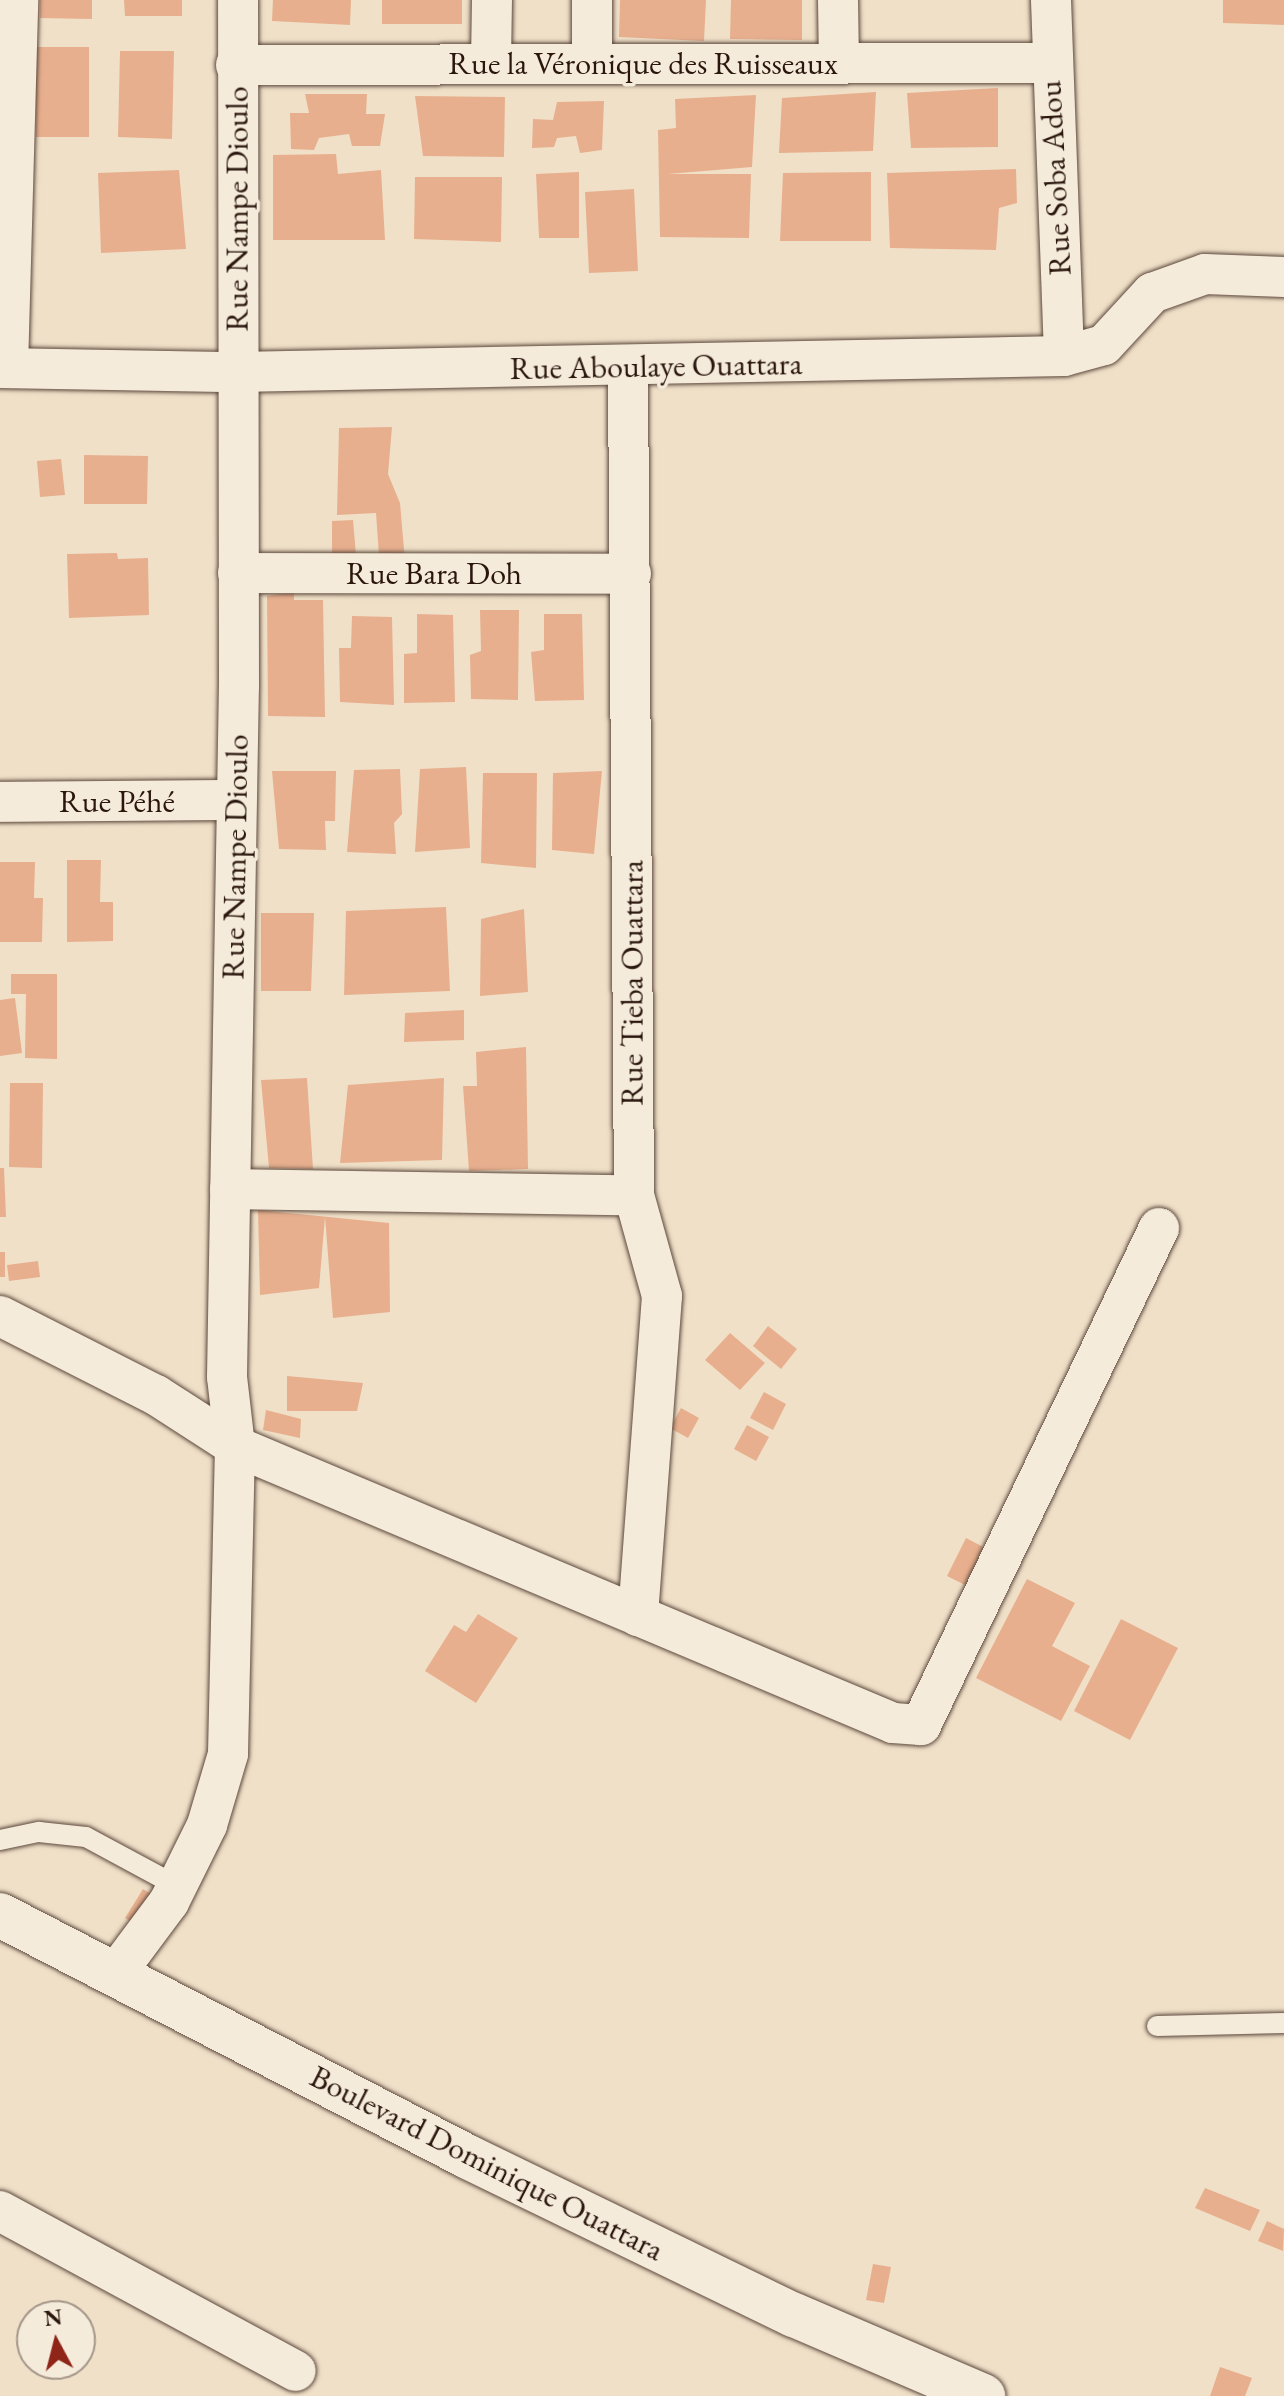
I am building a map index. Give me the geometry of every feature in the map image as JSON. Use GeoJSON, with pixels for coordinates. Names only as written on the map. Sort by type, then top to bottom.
{"type":"FeatureCollection","features":[{"type":"Feature","properties":{"kind":"street"},"geometry":{"type":"LineString","coordinates":[[4,368],[18,0]]}},
{"type":"Feature","properties":{"kind":"street","name":"Rue Nampe Dioulo"},"geometry":{"type":"LineString","coordinates":[[116,1973],[177,1886],[207,1825],[228,1754],[235,1446],[227,1377],[238,573],[238,0]]}},
{"type":"Feature","properties":{"kind":"street"},"geometry":{"type":"LineString","coordinates":[[491,62],[492,0]]}},
{"type":"Feature","properties":{"kind":"street"},"geometry":{"type":"LineString","coordinates":[[592,0],[592,61]]}},
{"type":"Feature","properties":{"kind":"street"},"geometry":{"type":"LineString","coordinates":[[838,0],[839,63]]}},
{"type":"Feature","properties":{"kind":"street","name":"Rue Soba Adou"},"geometry":{"type":"LineString","coordinates":[[1051,0],[1050,63],[1064,356]]}},
{"type":"Feature","properties":{"kind":"street","name":"Rue la Véronique des Ruisseaux"},"geometry":{"type":"LineString","coordinates":[[236,65],[592,61],[1050,63]]}},
{"type":"Feature","properties":{"kind":"street","name":"Rue Aboulaye Ouattara"},"geometry":{"type":"LineString","coordinates":[[4,368],[237,372],[628,368],[1064,356],[1104,345],[1152,293],[1205,274],[1284,277]]}},
{"type":"Feature","properties":{"kind":"street","name":"Rue Tieba Ouattara"},"geometry":{"type":"LineString","coordinates":[[628,368],[634,1195],[662,1296],[638,1616]]}},
{"type":"Feature","properties":{"kind":"street","name":"Rue Bara Doh"},"geometry":{"type":"LineString","coordinates":[[238,573],[631,574]]}},
{"type":"Feature","properties":{"kind":"street","name":"Rue Péhé"},"geometry":{"type":"LineString","coordinates":[[0,802],[234,800]]}},
{"type":"Feature","properties":{"kind":"street"},"geometry":{"type":"LineString","coordinates":[[230,1189],[634,1195]]}},
{"type":"Feature","properties":{"kind":"street"},"geometry":{"type":"LineString","coordinates":[[0,1316],[156,1395],[235,1446],[893,1723],[921,1725],[1159,1228]]}},
{"type":"Feature","properties":{"kind":"street","name":"Boulevard Dominique Ouattara"},"geometry":{"type":"LineString","coordinates":[[0,1915],[496,2171],[794,2315],[983,2396]]}},
{"type":"Feature","properties":{"kind":"street"},"geometry":{"type":"LineString","coordinates":[[0,2211],[296,2371]]}},
{"type":"Feature","properties":{"kind":"lane"},"geometry":{"type":"LineString","coordinates":[[0,1840],[39,1832],[86,1837],[177,1886]]}},
{"type":"Feature","properties":{"kind":"lane"},"geometry":{"type":"LineString","coordinates":[[1157,2026],[1284,2023]]}},
{"type":"Feature","properties":{"kind":"building"},"geometry":{"type":"Polygon","coordinates":[[[40,0],[92,0],[92,19],[40,18],[40,0]]]}},
{"type":"Feature","properties":{"kind":"building"},"geometry":{"type":"Polygon","coordinates":[[[124,0],[182,0],[182,16],[125,16],[124,0]]]}},
{"type":"Feature","properties":{"kind":"building"},"geometry":{"type":"Polygon","coordinates":[[[273,0],[351,0],[350,25],[272,21],[273,0]]]}},
{"type":"Feature","properties":{"kind":"building"},"geometry":{"type":"Polygon","coordinates":[[[382,0],[462,0],[462,24],[382,24],[382,0]]]}},
{"type":"Feature","properties":{"kind":"building"},"geometry":{"type":"Polygon","coordinates":[[[620,0],[706,0],[704,41],[619,37],[620,0]]]}},
{"type":"Feature","properties":{"kind":"building"},"geometry":{"type":"Polygon","coordinates":[[[731,0],[802,0],[802,40],[730,39],[731,0]]]}},
{"type":"Feature","properties":{"kind":"building"},"geometry":{"type":"Polygon","coordinates":[[[1223,0],[1284,0],[1284,25],[1223,23],[1223,0]]]}},
{"type":"Feature","properties":{"kind":"building"},"geometry":{"type":"Polygon","coordinates":[[[36,47],[89,47],[89,137],[36,137],[36,47]]]}},
{"type":"Feature","properties":{"kind":"building"},"geometry":{"type":"Polygon","coordinates":[[[120,51],[174,51],[172,139],[118,137],[120,51]]]}},
{"type":"Feature","properties":{"kind":"building"},"geometry":{"type":"Polygon","coordinates":[[[998,88],[998,147],[911,148],[907,93],[998,88]]]}},
{"type":"Feature","properties":{"kind":"building"},"geometry":{"type":"Polygon","coordinates":[[[876,92],[873,151],[779,153],[782,98],[876,92]]]}},
{"type":"Feature","properties":{"kind":"building"},"geometry":{"type":"Polygon","coordinates":[[[305,94],[367,94],[366,114],[385,114],[380,146],[352,146],[349,134],[319,138],[314,150],[291,149],[290,113],[309,113],[305,94]]]}},
{"type":"Feature","properties":{"kind":"building"},"geometry":{"type":"Polygon","coordinates":[[[756,95],[752,167],[668,174],[751,174],[749,238],[660,237],[658,130],[676,128],[675,99],[756,95]]]}},
{"type":"Feature","properties":{"kind":"building"},"geometry":{"type":"Polygon","coordinates":[[[415,96],[505,97],[504,157],[423,156],[415,96]]]}},
{"type":"Feature","properties":{"kind":"building"},"geometry":{"type":"Polygon","coordinates":[[[604,101],[602,150],[580,153],[576,136],[557,138],[554,147],[532,148],[533,119],[553,120],[557,102],[604,101]]]}},
{"type":"Feature","properties":{"kind":"building"},"geometry":{"type":"Polygon","coordinates":[[[336,154],[338,174],[381,170],[385,240],[273,240],[273,155],[336,154]]]}},
{"type":"Feature","properties":{"kind":"building"},"geometry":{"type":"Polygon","coordinates":[[[1016,169],[1017,203],[999,208],[996,250],[890,248],[887,173],[1016,169]]]}},
{"type":"Feature","properties":{"kind":"building"},"geometry":{"type":"Polygon","coordinates":[[[179,170],[186,249],[101,253],[98,173],[179,170]]]}},
{"type":"Feature","properties":{"kind":"building"},"geometry":{"type":"Polygon","coordinates":[[[579,172],[579,238],[539,238],[536,174],[579,172]]]}},
{"type":"Feature","properties":{"kind":"building"},"geometry":{"type":"Polygon","coordinates":[[[871,172],[871,241],[780,241],[783,173],[871,172]]]}},
{"type":"Feature","properties":{"kind":"building"},"geometry":{"type":"Polygon","coordinates":[[[415,177],[502,177],[501,242],[414,239],[415,177]]]}},
{"type":"Feature","properties":{"kind":"building"},"geometry":{"type":"Polygon","coordinates":[[[634,189],[638,271],[589,273],[585,192],[634,189]]]}},
{"type":"Feature","properties":{"kind":"building"},"geometry":{"type":"Polygon","coordinates":[[[392,427],[388,474],[400,503],[405,561],[379,555],[376,513],[337,515],[339,428],[392,427]]]}},
{"type":"Feature","properties":{"kind":"building"},"geometry":{"type":"Polygon","coordinates":[[[84,455],[148,456],[147,504],[84,504],[84,455]]]}},
{"type":"Feature","properties":{"kind":"building"},"geometry":{"type":"Polygon","coordinates":[[[61,459],[65,495],[40,497],[37,461],[61,459]]]}},
{"type":"Feature","properties":{"kind":"building"},"geometry":{"type":"Polygon","coordinates":[[[353,520],[356,555],[332,557],[332,521],[353,520]]]}},
{"type":"Feature","properties":{"kind":"building"},"geometry":{"type":"Polygon","coordinates":[[[117,553],[118,559],[148,558],[149,615],[69,618],[67,554],[117,553]]]}},
{"type":"Feature","properties":{"kind":"building"},"geometry":{"type":"Polygon","coordinates":[[[294,592],[294,600],[323,600],[325,717],[268,716],[267,596],[294,592]]]}},
{"type":"Feature","properties":{"kind":"building"},"geometry":{"type":"Polygon","coordinates":[[[480,610],[519,610],[518,700],[471,699],[470,655],[481,651],[480,610]]]}},
{"type":"Feature","properties":{"kind":"building"},"geometry":{"type":"Polygon","coordinates":[[[417,614],[453,615],[455,702],[404,703],[404,654],[417,653],[417,614]]]}},
{"type":"Feature","properties":{"kind":"building"},"geometry":{"type":"Polygon","coordinates":[[[544,614],[582,614],[584,700],[535,701],[531,652],[544,650],[544,614]]]}},
{"type":"Feature","properties":{"kind":"building"},"geometry":{"type":"Polygon","coordinates":[[[352,616],[392,617],[394,705],[340,702],[339,648],[351,648],[352,616]]]}},
{"type":"Feature","properties":{"kind":"building"},"geometry":{"type":"Polygon","coordinates":[[[466,767],[470,848],[415,852],[420,769],[466,767]]]}},
{"type":"Feature","properties":{"kind":"building"},"geometry":{"type":"Polygon","coordinates":[[[400,769],[402,814],[394,823],[396,854],[347,852],[354,770],[400,769]]]}},
{"type":"Feature","properties":{"kind":"building"},"geometry":{"type":"Polygon","coordinates":[[[272,771],[336,771],[335,821],[325,821],[326,850],[279,849],[272,771]]]}},
{"type":"Feature","properties":{"kind":"building"},"geometry":{"type":"Polygon","coordinates":[[[602,771],[594,854],[552,850],[553,773],[602,771]]]}},
{"type":"Feature","properties":{"kind":"building"},"geometry":{"type":"Polygon","coordinates":[[[483,773],[537,773],[536,868],[481,863],[483,773]]]}},
{"type":"Feature","properties":{"kind":"building"},"geometry":{"type":"Polygon","coordinates":[[[67,860],[101,860],[100,902],[113,902],[113,941],[67,942],[67,860]]]}},
{"type":"Feature","properties":{"kind":"building"},"geometry":{"type":"Polygon","coordinates":[[[0,862],[35,862],[34,898],[43,898],[42,942],[0,942],[0,862]]]}},
{"type":"Feature","properties":{"kind":"building"},"geometry":{"type":"Polygon","coordinates":[[[446,907],[450,991],[344,995],[346,911],[446,907]]]}},
{"type":"Feature","properties":{"kind":"building"},"geometry":{"type":"Polygon","coordinates":[[[524,909],[528,992],[480,996],[481,919],[524,909]]]}},
{"type":"Feature","properties":{"kind":"building"},"geometry":{"type":"Polygon","coordinates":[[[261,913],[314,913],[311,991],[261,991],[261,913]]]}},
{"type":"Feature","properties":{"kind":"building"},"geometry":{"type":"Polygon","coordinates":[[[11,974],[57,974],[57,1059],[25,1058],[26,994],[11,994],[11,974]]]}},
{"type":"Feature","properties":{"kind":"building"},"geometry":{"type":"Polygon","coordinates":[[[15,998],[22,1053],[0,1056],[0,1000],[15,998]]]}},
{"type":"Feature","properties":{"kind":"building"},"geometry":{"type":"Polygon","coordinates":[[[464,1010],[464,1040],[404,1042],[405,1013],[464,1010]]]}},
{"type":"Feature","properties":{"kind":"building"},"geometry":{"type":"Polygon","coordinates":[[[526,1047],[528,1169],[469,1171],[463,1086],[477,1086],[476,1052],[526,1047]]]}},
{"type":"Feature","properties":{"kind":"building"},"geometry":{"type":"Polygon","coordinates":[[[307,1078],[313,1169],[269,1168],[261,1080],[307,1078]]]}},
{"type":"Feature","properties":{"kind":"building"},"geometry":{"type":"Polygon","coordinates":[[[444,1078],[442,1160],[340,1163],[348,1085],[444,1078]]]}},
{"type":"Feature","properties":{"kind":"building"},"geometry":{"type":"Polygon","coordinates":[[[10,1083],[43,1083],[42,1168],[9,1167],[10,1083]]]}},
{"type":"Feature","properties":{"kind":"building"},"geometry":{"type":"Polygon","coordinates":[[[0,1168],[4,1168],[6,1217],[0,1217],[0,1168]]]}},
{"type":"Feature","properties":{"kind":"building"},"geometry":{"type":"Polygon","coordinates":[[[258,1210],[389,1223],[390,1312],[333,1318],[325,1217],[319,1288],[260,1295],[258,1210]]]}},
{"type":"Feature","properties":{"kind":"building"},"geometry":{"type":"Polygon","coordinates":[[[0,1252],[5,1252],[5,1277],[0,1277],[0,1252]]]}},
{"type":"Feature","properties":{"kind":"building"},"geometry":{"type":"Polygon","coordinates":[[[38,1261],[40,1277],[9,1281],[7,1265],[38,1261]]]}},
{"type":"Feature","properties":{"kind":"building"},"geometry":{"type":"Polygon","coordinates":[[[768,1326],[797,1349],[781,1369],[753,1346],[768,1326]]]}},
{"type":"Feature","properties":{"kind":"building"},"geometry":{"type":"Polygon","coordinates":[[[730,1333],[765,1363],[740,1390],[705,1360],[730,1333]]]}},
{"type":"Feature","properties":{"kind":"building"},"geometry":{"type":"Polygon","coordinates":[[[287,1376],[363,1383],[357,1411],[287,1411],[287,1376]]]}},
{"type":"Feature","properties":{"kind":"building"},"geometry":{"type":"Polygon","coordinates":[[[764,1392],[786,1404],[773,1430],[750,1418],[764,1392]]]}},
{"type":"Feature","properties":{"kind":"building"},"geometry":{"type":"Polygon","coordinates":[[[681,1408],[699,1418],[688,1438],[670,1428],[681,1408]]]}},
{"type":"Feature","properties":{"kind":"building"},"geometry":{"type":"Polygon","coordinates":[[[266,1410],[301,1419],[300,1438],[263,1430],[266,1410]]]}},
{"type":"Feature","properties":{"kind":"building"},"geometry":{"type":"Polygon","coordinates":[[[747,1425],[769,1437],[756,1461],[734,1449],[747,1425]]]}},
{"type":"Feature","properties":{"kind":"building"},"geometry":{"type":"Polygon","coordinates":[[[966,1538],[987,1549],[967,1586],[947,1576],[966,1538]]]}},
{"type":"Feature","properties":{"kind":"building"},"geometry":{"type":"Polygon","coordinates":[[[1027,1579],[1075,1603],[1052,1646],[1090,1666],[1061,1721],[976,1678],[1027,1579]]]}},
{"type":"Feature","properties":{"kind":"building"},"geometry":{"type":"Polygon","coordinates":[[[478,1614],[518,1638],[476,1703],[425,1671],[454,1625],[466,1632],[478,1614]]]}},
{"type":"Feature","properties":{"kind":"building"},"geometry":{"type":"Polygon","coordinates":[[[1121,1619],[1178,1648],[1130,1740],[1074,1711],[1121,1619]]]}},
{"type":"Feature","properties":{"kind":"building"},"geometry":{"type":"Polygon","coordinates":[[[143,1889],[164,1902],[145,1930],[125,1918],[143,1889]]]}},
{"type":"Feature","properties":{"kind":"building"},"geometry":{"type":"Polygon","coordinates":[[[1205,2188],[1260,2210],[1250,2231],[1195,2208],[1205,2188]]]}},
{"type":"Feature","properties":{"kind":"building"},"geometry":{"type":"Polygon","coordinates":[[[1267,2221],[1284,2229],[1283,2251],[1258,2241],[1267,2221]]]}},
{"type":"Feature","properties":{"kind":"building"},"geometry":{"type":"Polygon","coordinates":[[[873,2264],[891,2267],[884,2303],[866,2300],[873,2264]]]}},
{"type":"Feature","properties":{"kind":"building"},"geometry":{"type":"Polygon","coordinates":[[[1220,2367],[1252,2378],[1245,2396],[1210,2396],[1220,2367]]]}}]}
